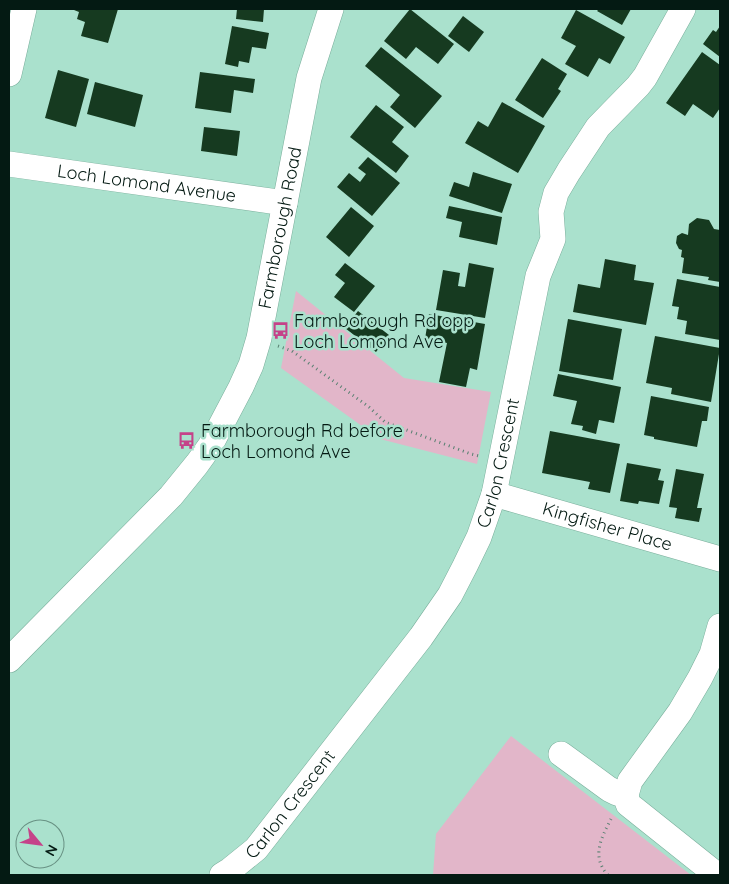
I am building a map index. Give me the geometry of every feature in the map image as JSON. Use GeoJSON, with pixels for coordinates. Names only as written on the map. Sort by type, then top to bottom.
{"type":"FeatureCollection","features":[{"type":"Feature","properties":{"kind":"street"},"geometry":{"type":"LineString","coordinates":[[9,74],[24,9]]}},
{"type":"Feature","properties":{"kind":"street","name":"Farmborough Road"},"geometry":{"type":"LineString","coordinates":[[9,660],[171,496],[197,464],[241,387],[259,338],[309,78],[331,9]]}},
{"type":"Feature","properties":{"kind":"street","name":"Carlon Crescent"},"geometry":{"type":"LineString","coordinates":[[222,875],[256,849],[421,637],[450,595],[479,537],[494,494],[538,276],[553,239],[551,212],[556,193],[598,127],[645,77],[683,9]]}},
{"type":"Feature","properties":{"kind":"street","name":"Loch Lomond Avenue"},"geometry":{"type":"LineString","coordinates":[[9,164],[284,203]]}},
{"type":"Feature","properties":{"kind":"street","name":"Kingfisher Place"},"geometry":{"type":"LineString","coordinates":[[494,494],[720,560]]}},
{"type":"Feature","properties":{"kind":"street"},"geometry":{"type":"LineString","coordinates":[[627,800],[630,781],[680,712],[700,678],[712,654],[720,626]]}},
{"type":"Feature","properties":{"kind":"street"},"geometry":{"type":"LineString","coordinates":[[561,754],[609,789],[618,793],[717,875]]}},
{"type":"Feature","properties":{"kind":"path"},"geometry":{"type":"LineString","coordinates":[[259,338],[292,351],[369,407],[385,422],[471,454],[500,460]]}},
{"type":"Feature","properties":{"kind":"path"},"geometry":{"type":"LineString","coordinates":[[608,875],[602,869],[598,856],[602,838],[611,819],[627,800]]}},
{"type":"Feature","properties":{"kind":"shaded area"},"geometry":{"type":"Polygon","coordinates":[[[296,291],[404,378],[491,392],[477,464],[380,439],[281,368],[296,291]]]}},
{"type":"Feature","properties":{"kind":"shaded area"},"geometry":{"type":"Polygon","coordinates":[[[511,736],[691,875],[433,875],[436,834],[511,736]]]}},
{"type":"Feature","properties":{"kind":"building"},"geometry":{"type":"Polygon","coordinates":[[[75,9],[118,9],[108,43],[81,36],[85,22],[77,19],[79,12],[75,9]]]}},
{"type":"Feature","properties":{"kind":"building"},"geometry":{"type":"Polygon","coordinates":[[[237,9],[264,9],[263,22],[236,19],[237,9]]]}},
{"type":"Feature","properties":{"kind":"building"},"geometry":{"type":"Polygon","coordinates":[[[410,9],[454,44],[438,64],[416,47],[406,59],[384,41],[410,9]]]}},
{"type":"Feature","properties":{"kind":"building"},"geometry":{"type":"Polygon","coordinates":[[[599,9],[631,9],[622,25],[597,11],[599,9]]]}},
{"type":"Feature","properties":{"kind":"building"},"geometry":{"type":"Polygon","coordinates":[[[576,10],[625,37],[610,64],[599,58],[588,77],[565,64],[576,46],[561,38],[576,10]]]}},
{"type":"Feature","properties":{"kind":"building"},"geometry":{"type":"Polygon","coordinates":[[[463,16],[484,32],[469,52],[448,36],[463,16]]]}},
{"type":"Feature","properties":{"kind":"building"},"geometry":{"type":"Polygon","coordinates":[[[232,26],[269,33],[266,49],[252,47],[249,63],[239,61],[238,67],[225,64],[232,26]]]}},
{"type":"Feature","properties":{"kind":"building"},"geometry":{"type":"Polygon","coordinates":[[[720,26],[720,57],[703,44],[713,30],[716,32],[720,26]]]}},
{"type":"Feature","properties":{"kind":"building"},"geometry":{"type":"Polygon","coordinates":[[[381,47],[442,96],[415,128],[390,107],[400,95],[365,66],[381,47]]]}},
{"type":"Feature","properties":{"kind":"building"},"geometry":{"type":"Polygon","coordinates":[[[702,52],[720,65],[720,108],[713,118],[693,104],[685,116],[666,103],[702,52]]]}},
{"type":"Feature","properties":{"kind":"building"},"geometry":{"type":"Polygon","coordinates":[[[542,58],[567,74],[558,89],[561,91],[543,118],[515,100],[542,58]]]}},
{"type":"Feature","properties":{"kind":"building"},"geometry":{"type":"Polygon","coordinates":[[[58,70],[89,79],[76,127],[45,118],[58,70]]]}},
{"type":"Feature","properties":{"kind":"building"},"geometry":{"type":"Polygon","coordinates":[[[200,72],[255,79],[253,93],[234,90],[231,113],[195,108],[200,72]]]}},
{"type":"Feature","properties":{"kind":"building"},"geometry":{"type":"Polygon","coordinates":[[[95,82],[143,95],[135,127],[87,114],[95,82]]]}},
{"type":"Feature","properties":{"kind":"building"},"geometry":{"type":"Polygon","coordinates":[[[502,102],[545,126],[518,173],[465,143],[478,121],[488,127],[502,102]]]}},
{"type":"Feature","properties":{"kind":"building"},"geometry":{"type":"Polygon","coordinates":[[[376,105],[404,127],[392,142],[409,156],[396,173],[350,137],[376,105]]]}},
{"type":"Feature","properties":{"kind":"building"},"geometry":{"type":"Polygon","coordinates":[[[204,127],[240,131],[237,156],[201,151],[204,127]]]}},
{"type":"Feature","properties":{"kind":"building"},"geometry":{"type":"Polygon","coordinates":[[[368,157],[400,183],[372,216],[337,187],[349,173],[360,182],[366,174],[358,168],[368,157]]]}},
{"type":"Feature","properties":{"kind":"building"},"geometry":{"type":"Polygon","coordinates":[[[473,172],[512,184],[502,213],[449,196],[454,182],[469,187],[473,172]]]}},
{"type":"Feature","properties":{"kind":"building"},"geometry":{"type":"Polygon","coordinates":[[[449,206],[502,217],[497,245],[459,237],[462,222],[446,218],[449,206]]]}},
{"type":"Feature","properties":{"kind":"building"},"geometry":{"type":"Polygon","coordinates":[[[351,207],[374,226],[349,257],[326,237],[351,207]]]}},
{"type":"Feature","properties":{"kind":"building"},"geometry":{"type":"Polygon","coordinates":[[[697,218],[709,220],[714,229],[720,230],[720,282],[708,280],[709,277],[682,273],[684,258],[681,257],[682,250],[679,249],[676,243],[677,236],[682,233],[688,235],[689,224],[697,218]]]}},
{"type":"Feature","properties":{"kind":"building"},"geometry":{"type":"Polygon","coordinates":[[[605,259],[636,265],[634,280],[654,283],[646,325],[573,312],[578,284],[600,288],[605,259]]]}},
{"type":"Feature","properties":{"kind":"building"},"geometry":{"type":"Polygon","coordinates":[[[345,263],[375,286],[354,312],[334,297],[345,283],[335,275],[345,263]]]}},
{"type":"Feature","properties":{"kind":"building"},"geometry":{"type":"Polygon","coordinates":[[[469,263],[494,268],[485,318],[436,310],[443,270],[460,273],[458,286],[465,287],[469,263]]]}},
{"type":"Feature","properties":{"kind":"building"},"geometry":{"type":"Polygon","coordinates":[[[677,279],[720,287],[720,340],[685,334],[687,321],[677,319],[679,307],[672,306],[677,279]]]}},
{"type":"Feature","properties":{"kind":"building"},"geometry":{"type":"Polygon","coordinates":[[[358,311],[389,335],[376,352],[345,328],[358,311]]]}},
{"type":"Feature","properties":{"kind":"building"},"geometry":{"type":"Polygon","coordinates":[[[429,314],[485,324],[477,370],[470,368],[466,387],[439,382],[447,343],[425,339],[429,314]]]}},
{"type":"Feature","properties":{"kind":"building"},"geometry":{"type":"Polygon","coordinates":[[[568,319],[622,329],[613,380],[559,371],[568,319]]]}},
{"type":"Feature","properties":{"kind":"building"},"geometry":{"type":"Polygon","coordinates":[[[655,336],[720,348],[711,402],[671,394],[672,388],[646,383],[655,336]]]}},
{"type":"Feature","properties":{"kind":"building"},"geometry":{"type":"Polygon","coordinates":[[[558,374],[621,387],[614,423],[599,420],[596,434],[582,430],[583,426],[571,424],[577,401],[553,396],[558,374]]]}},
{"type":"Feature","properties":{"kind":"building"},"geometry":{"type":"Polygon","coordinates":[[[651,396],[709,407],[707,421],[702,421],[697,447],[654,439],[654,437],[644,435],[651,396]]]}},
{"type":"Feature","properties":{"kind":"building"},"geometry":{"type":"Polygon","coordinates":[[[550,431],[620,444],[610,493],[588,489],[590,482],[542,473],[550,431]]]}},
{"type":"Feature","properties":{"kind":"building"},"geometry":{"type":"Polygon","coordinates":[[[627,463],[661,469],[658,480],[664,481],[659,504],[639,501],[638,504],[620,501],[627,463]]]}},
{"type":"Feature","properties":{"kind":"building"},"geometry":{"type":"Polygon","coordinates":[[[676,469],[704,474],[697,508],[702,508],[699,522],[675,518],[677,508],[669,507],[676,469]]]}},
{"type":"Feature","properties":{"kind":"place","name":"Farmborough Rd opp Loch Lomond Ave"},"geometry":{"type":"Point","coordinates":[280,331]}},
{"type":"Feature","properties":{"kind":"place","name":"Farmborough Rd before Loch Lomond Ave"},"geometry":{"type":"Point","coordinates":[187,441]}}]}
